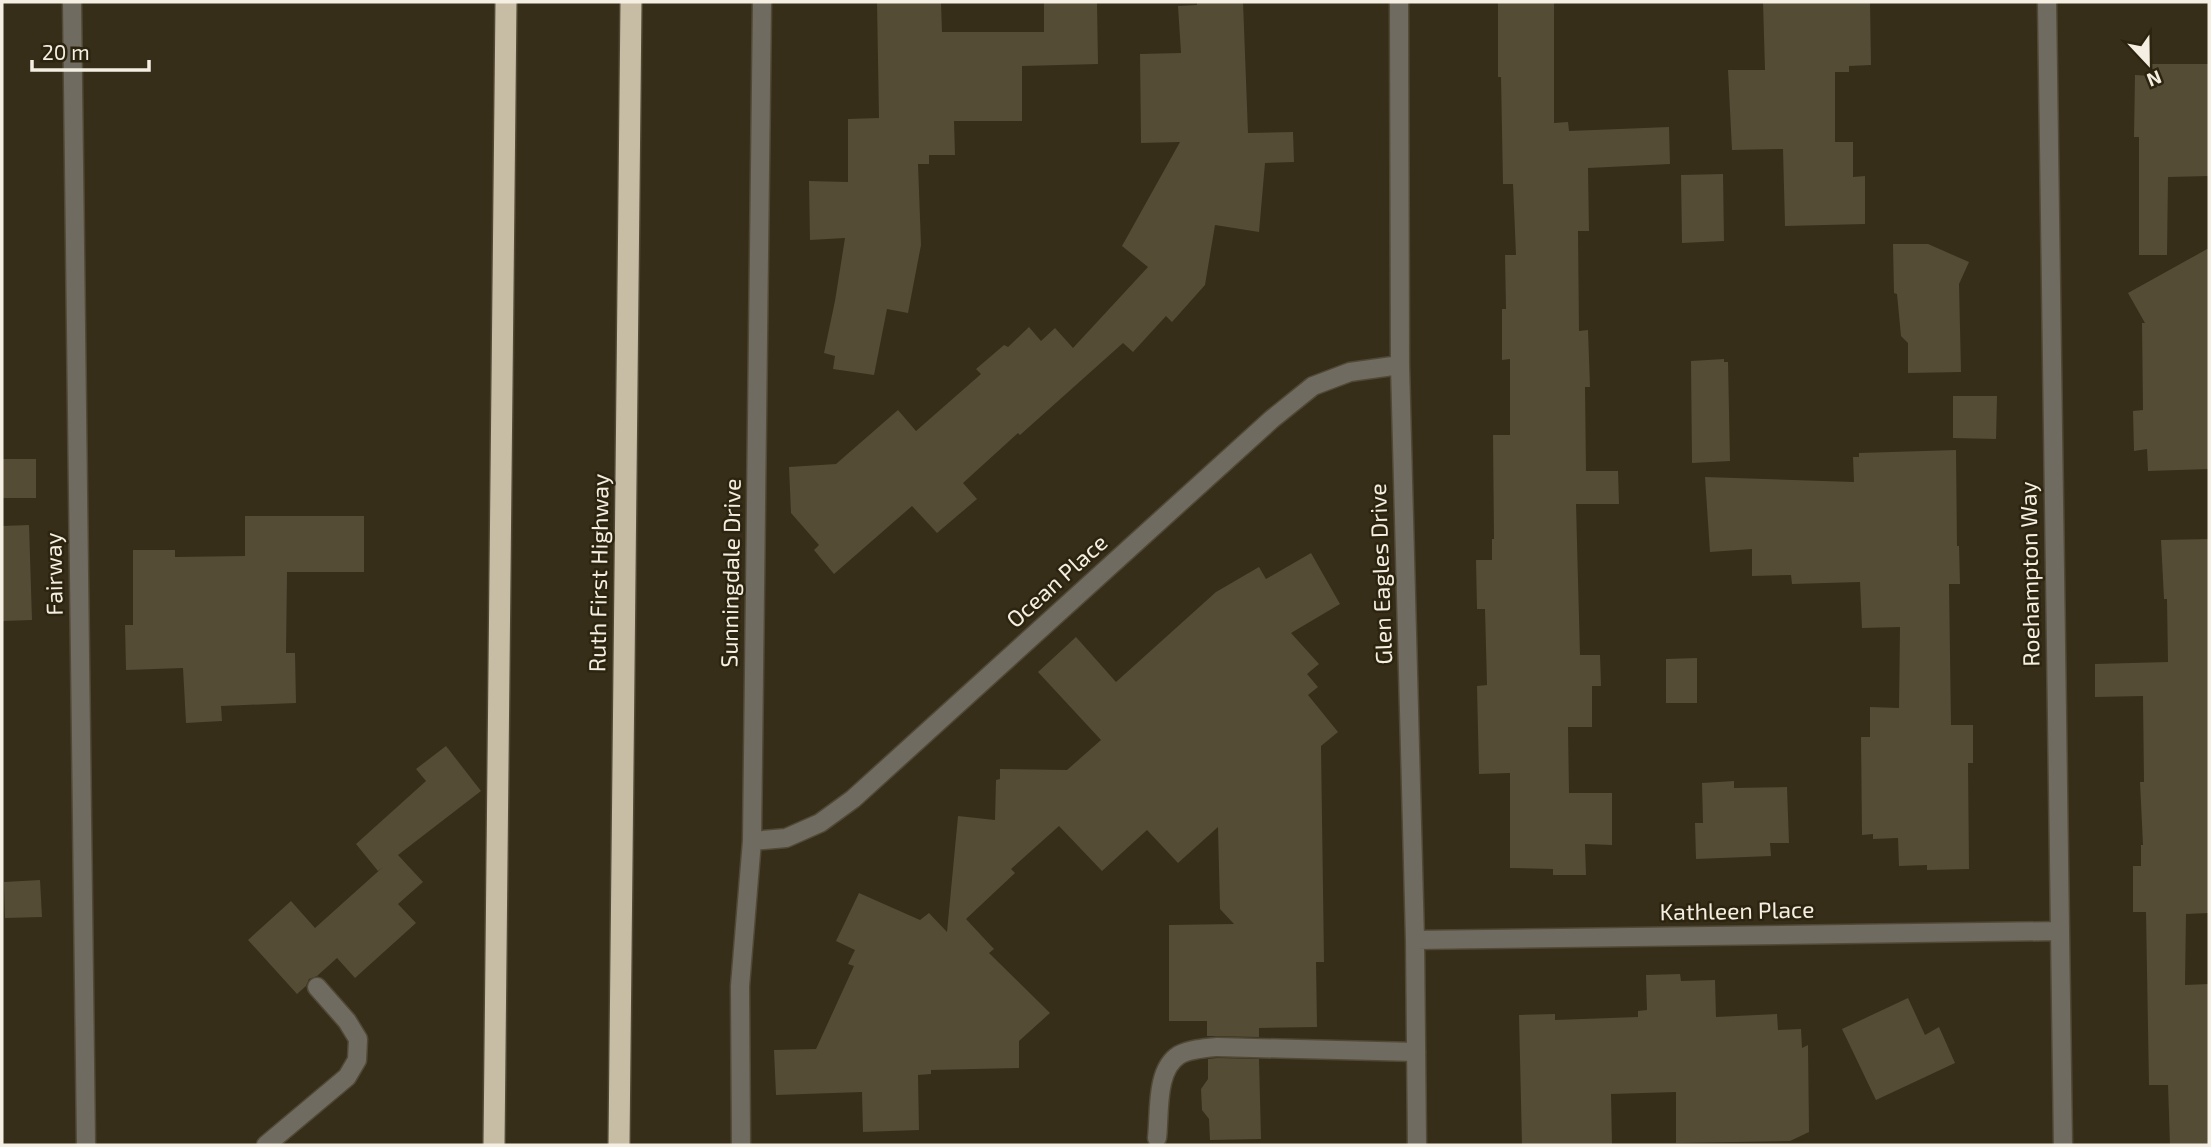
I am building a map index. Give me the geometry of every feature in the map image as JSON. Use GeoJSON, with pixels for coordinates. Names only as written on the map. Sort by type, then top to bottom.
{"type":"FeatureCollection","features":[{"type":"Feature","properties":{"kind":"highway"},"geometry":{"type":"LineString","coordinates":[[494,1145],[506,2]]}},
{"type":"Feature","properties":{"kind":"highway","name":"Ruth First Highway"},"geometry":{"type":"LineString","coordinates":[[619,1145],[631,2]]}},
{"type":"Feature","properties":{"kind":"street","name":"Fairway"},"geometry":{"type":"LineString","coordinates":[[72,2],[86,1145]]}},
{"type":"Feature","properties":{"kind":"street","name":"Sunningdale Drive"},"geometry":{"type":"LineString","coordinates":[[741,1145],[740,986],[752,841],[762,2]]}},
{"type":"Feature","properties":{"kind":"street","name":"Glen Eagles Drive"},"geometry":{"type":"LineString","coordinates":[[1399,2],[1400,365],[1415,940],[1417,1145]]}},
{"type":"Feature","properties":{"kind":"street","name":"Roehampton Way"},"geometry":{"type":"LineString","coordinates":[[2047,2],[2063,1145]]}},
{"type":"Feature","properties":{"kind":"street","name":"Ocean Place"},"geometry":{"type":"LineString","coordinates":[[752,841],[786,838],[820,824],[853,799],[1251,438],[1313,386],[1350,372],[1400,365]]}},
{"type":"Feature","properties":{"kind":"street","name":"Kathleen Place"},"geometry":{"type":"LineString","coordinates":[[1415,940],[2059,932]]}},
{"type":"Feature","properties":{"kind":"street"},"geometry":{"type":"LineString","coordinates":[[266,1145],[347,1077],[357,1060],[358,1040],[347,1021],[317,987]]}},
{"type":"Feature","properties":{"kind":"street"},"geometry":{"type":"LineString","coordinates":[[1157,1138],[1163,1080],[1168,1068],[1178,1056],[1195,1050],[1217,1047],[1416,1052]]}},
{"type":"Feature","properties":{"kind":"building"},"geometry":{"type":"Polygon","coordinates":[[[877,2],[941,2],[942,32],[1044,32],[1044,2],[1097,2],[1098,64],[1022,66],[1022,121],[954,121],[955,155],[929,155],[929,164],[918,164],[921,245],[908,313],[887,309],[874,375],[833,369],[835,356],[824,353],[845,238],[810,240],[809,181],[848,182],[848,119],[879,118],[877,2]]]}},
{"type":"Feature","properties":{"kind":"building"},"geometry":{"type":"Polygon","coordinates":[[[1197,2],[1243,2],[1248,133],[1293,132],[1294,162],[1265,163],[1259,232],[1215,225],[1205,285],[1172,322],[1166,316],[1133,352],[1123,343],[1020,435],[1018,433],[963,483],[977,499],[937,533],[912,506],[834,574],[814,550],[819,545],[791,513],[789,467],[836,464],[898,410],[916,431],[981,374],[976,369],[1004,345],[1008,347],[1029,327],[1041,341],[1055,328],[1073,348],[1148,267],[1122,246],[1180,142],[1141,143],[1140,54],[1181,53],[1178,6],[1197,5],[1197,2]]]}},
{"type":"Feature","properties":{"kind":"building"},"geometry":{"type":"Polygon","coordinates":[[[1498,2],[1554,2],[1554,123],[1568,122],[1569,131],[1669,127],[1670,164],[1588,168],[1589,231],[1578,231],[1579,331],[1588,330],[1590,387],[1585,387],[1586,471],[1618,471],[1619,504],[1576,504],[1580,655],[1600,655],[1601,686],[1592,686],[1592,727],[1568,727],[1569,793],[1612,793],[1612,845],[1585,844],[1586,875],[1553,875],[1553,869],[1510,868],[1510,773],[1479,774],[1477,686],[1487,685],[1485,609],[1477,609],[1476,560],[1492,560],[1493,435],[1510,435],[1510,359],[1502,360],[1502,309],[1506,309],[1505,255],[1516,255],[1513,184],[1503,184],[1498,2]]]}},
{"type":"Feature","properties":{"kind":"building"},"geometry":{"type":"Polygon","coordinates":[[[1763,2],[1870,2],[1871,65],[1849,66],[1849,72],[1835,72],[1835,142],[1853,142],[1853,177],[1865,176],[1865,224],[1785,226],[1783,149],[1732,150],[1728,70],[1765,70],[1763,2]]]}},
{"type":"Feature","properties":{"kind":"building"},"geometry":{"type":"Polygon","coordinates":[[[2152,64],[2209,64],[2209,176],[2168,177],[2167,255],[2139,255],[2139,137],[2134,137],[2135,75],[2152,76],[2152,64]]]}},
{"type":"Feature","properties":{"kind":"building"},"geometry":{"type":"Polygon","coordinates":[[[1723,174],[1724,241],[1682,243],[1681,175],[1723,174]]]}},
{"type":"Feature","properties":{"kind":"building"},"geometry":{"type":"Polygon","coordinates":[[[1893,244],[1928,244],[1969,262],[1959,284],[1961,372],[1908,373],[1908,343],[1901,336],[1897,294],[1894,293],[1893,244]]]}},
{"type":"Feature","properties":{"kind":"building"},"geometry":{"type":"Polygon","coordinates":[[[2209,248],[2209,469],[2148,471],[2147,449],[2134,451],[2133,411],[2143,410],[2142,323],[2145,323],[2128,293],[2209,248]]]}},
{"type":"Feature","properties":{"kind":"building"},"geometry":{"type":"Polygon","coordinates":[[[1724,359],[1724,362],[1728,362],[1730,461],[1692,463],[1691,361],[1724,359]]]}},
{"type":"Feature","properties":{"kind":"building"},"geometry":{"type":"Polygon","coordinates":[[[1953,396],[1997,396],[1996,439],[1953,438],[1953,396]]]}},
{"type":"Feature","properties":{"kind":"building"},"geometry":{"type":"Polygon","coordinates":[[[1956,450],[1960,584],[1949,584],[1951,725],[1973,725],[1973,763],[1968,763],[1969,869],[1927,870],[1927,865],[1899,866],[1898,838],[1873,839],[1873,834],[1862,835],[1861,737],[1870,737],[1870,707],[1899,708],[1900,627],[1862,628],[1860,582],[1792,584],[1791,575],[1752,576],[1752,549],[1710,552],[1705,477],[1854,482],[1853,457],[1859,457],[1859,453],[1956,450]]]}},
{"type":"Feature","properties":{"kind":"building"},"geometry":{"type":"Polygon","coordinates":[[[2,459],[36,459],[36,498],[2,498],[2,459]]]}},
{"type":"Feature","properties":{"kind":"building"},"geometry":{"type":"Polygon","coordinates":[[[245,516],[364,516],[364,572],[287,572],[286,653],[295,653],[296,703],[221,706],[222,721],[186,723],[183,668],[126,670],[125,625],[133,625],[133,550],[175,550],[175,557],[245,556],[245,516]]]}},
{"type":"Feature","properties":{"kind":"building"},"geometry":{"type":"Polygon","coordinates":[[[29,525],[32,620],[2,621],[2,526],[29,525]]]}},
{"type":"Feature","properties":{"kind":"building"},"geometry":{"type":"Polygon","coordinates":[[[2209,539],[2209,913],[2186,914],[2185,985],[2209,984],[2209,1145],[2170,1145],[2168,1085],[2149,1085],[2146,912],[2133,912],[2133,866],[2141,866],[2143,845],[2140,782],[2144,782],[2143,696],[2095,697],[2095,664],[2168,662],[2167,599],[2164,599],[2161,540],[2209,539]]]}},
{"type":"Feature","properties":{"kind":"building"},"geometry":{"type":"Polygon","coordinates":[[[1311,553],[1340,604],[1291,633],[1319,664],[1307,674],[1318,687],[1308,695],[1338,732],[1321,746],[1324,962],[1316,962],[1317,1027],[1259,1028],[1259,1037],[1207,1036],[1207,1021],[1169,1021],[1169,925],[1234,924],[1220,909],[1218,827],[1178,863],[1147,830],[1102,871],[1059,826],[1011,869],[1015,873],[966,919],[994,949],[989,953],[1050,1013],[1019,1041],[1019,1068],[931,1070],[931,1074],[918,1075],[919,1130],[863,1132],[862,1092],[776,1095],[774,1050],[816,1049],[854,966],[848,964],[855,950],[836,941],[859,893],[920,920],[929,913],[947,932],[958,816],[995,820],[996,780],[1000,779],[1000,769],[1067,770],[1101,740],[1038,672],[1076,637],[1116,682],[1216,592],[1259,567],[1266,579],[1311,553]]]}},
{"type":"Feature","properties":{"kind":"building"},"geometry":{"type":"Polygon","coordinates":[[[1697,658],[1697,703],[1666,703],[1666,659],[1697,658]]]}},
{"type":"Feature","properties":{"kind":"building"},"geometry":{"type":"Polygon","coordinates":[[[446,746],[481,791],[398,855],[423,882],[398,904],[416,923],[355,978],[337,958],[317,976],[309,979],[297,994],[248,940],[291,901],[315,928],[383,867],[378,871],[356,844],[426,781],[416,769],[446,746]]]}},
{"type":"Feature","properties":{"kind":"building"},"geometry":{"type":"Polygon","coordinates":[[[1734,781],[1734,788],[1787,787],[1789,843],[1770,843],[1771,856],[1696,859],[1695,823],[1703,823],[1702,783],[1734,781]]]}},
{"type":"Feature","properties":{"kind":"building"},"geometry":{"type":"Polygon","coordinates":[[[40,880],[42,917],[5,918],[4,882],[40,880]]]}},
{"type":"Feature","properties":{"kind":"building"},"geometry":{"type":"Polygon","coordinates":[[[1680,974],[1681,981],[1715,980],[1716,1017],[1777,1014],[1778,1030],[1801,1029],[1802,1048],[1808,1045],[1809,1132],[1790,1141],[1676,1143],[1676,1092],[1611,1094],[1612,1145],[1522,1145],[1519,1015],[1555,1014],[1555,1020],[1638,1017],[1638,1011],[1647,1010],[1646,975],[1680,974]]]}},
{"type":"Feature","properties":{"kind":"building"},"geometry":{"type":"Polygon","coordinates":[[[1908,998],[1925,1035],[1939,1027],[1955,1063],[1876,1100],[1842,1029],[1908,998]]]}},
{"type":"Feature","properties":{"kind":"building"},"geometry":{"type":"Polygon","coordinates":[[[1208,1059],[1259,1059],[1261,1139],[1210,1140],[1209,1119],[1202,1110],[1201,1089],[1208,1079],[1208,1059]]]}}]}
